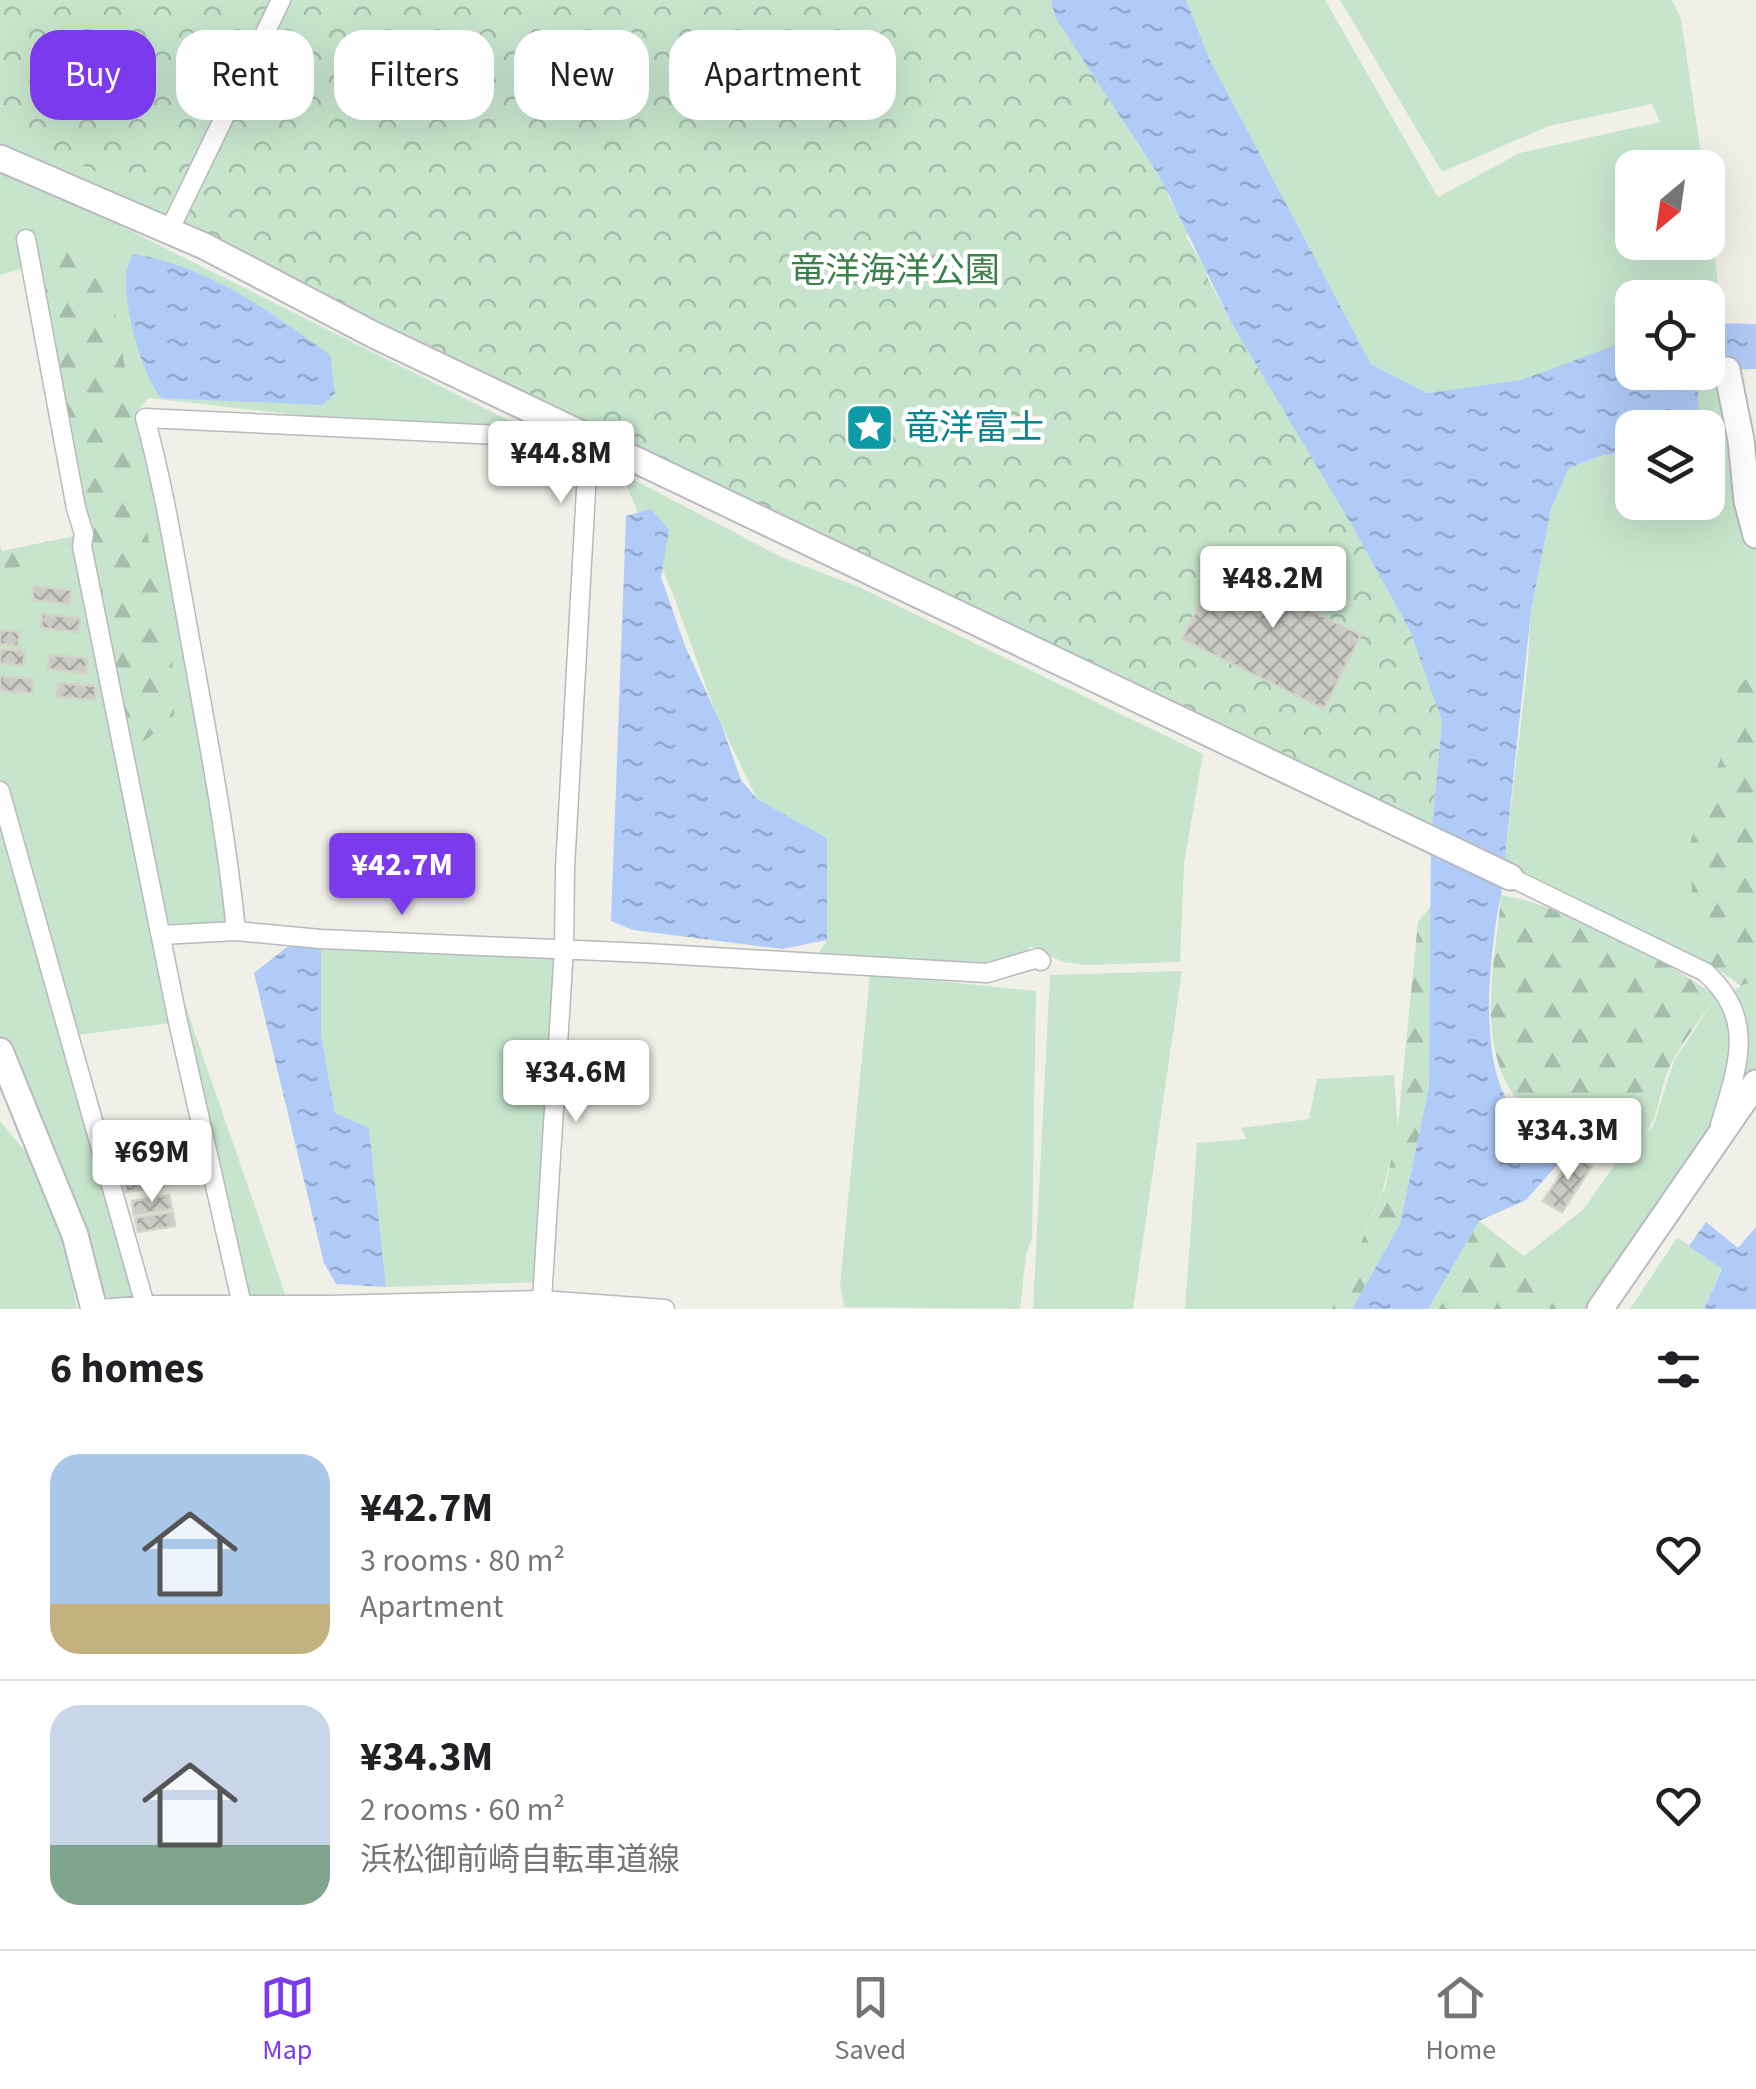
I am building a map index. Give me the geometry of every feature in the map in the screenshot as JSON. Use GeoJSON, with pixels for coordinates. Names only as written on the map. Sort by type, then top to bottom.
{"type":"FeatureCollection","features":[{"type":"Feature","properties":{"kind":"street"},"geometry":{"type":"LineString","coordinates":[[169,231],[281,0]]}},
{"type":"Feature","properties":{"kind":"street"},"geometry":{"type":"LineString","coordinates":[[0,158],[169,231],[391,344],[1705,972],[1730,993],[1747,1031],[1743,1059],[1713,1149]]}},
{"type":"Feature","properties":{"kind":"street"},"geometry":{"type":"LineString","coordinates":[[26,239],[84,534],[82,546],[242,1306]]}},
{"type":"Feature","properties":{"kind":"street"},"geometry":{"type":"LineString","coordinates":[[1727,370],[1746,501],[1756,535]]}},
{"type":"Feature","properties":{"kind":"street"},"geometry":{"type":"LineString","coordinates":[[236,931],[228,854],[204,708],[164,487],[144,418],[498,435],[587,472],[542,1300]]}},
{"type":"Feature","properties":{"kind":"street"},"geometry":{"type":"LineString","coordinates":[[0,791],[145,1305]]}},
{"type":"Feature","properties":{"kind":"street"},"geometry":{"type":"LineString","coordinates":[[161,935],[236,931],[321,939],[564,948],[987,973],[1038,958],[1041,961]]}},
{"type":"Feature","properties":{"kind":"street"},"geometry":{"type":"LineString","coordinates":[[0,1052],[75,1235],[98,1309],[145,1305],[328,1307],[542,1300],[664,1309]]}},
{"type":"Feature","properties":{"kind":"street"},"geometry":{"type":"LineString","coordinates":[[1600,1309],[1756,1083]]}},
{"type":"Feature","properties":{"kind":"green space","name":"竜洋海洋公園"},"geometry":{"type":"Polygon","coordinates":[[[0,0],[1051,0],[1055,17],[1068,23],[1169,191],[1167,195],[1189,231],[1186,237],[1231,322],[1316,459],[1425,659],[1442,721],[1431,837],[391,329],[169,231],[147,196],[0,126],[0,0]]]}},
{"type":"Feature","properties":{"kind":"green space"},"geometry":{"type":"Polygon","coordinates":[[[1186,0],[1325,0],[1438,197],[1520,153],[1660,122],[1652,104],[1549,126],[1442,172],[1340,0],[1672,0],[1681,19],[1700,150],[1615,150],[1615,260],[1715,260],[1717,280],[1615,280],[1615,362],[1539,391],[1469,388],[1427,393],[1371,364],[1209,58],[1186,0]]]}},
{"type":"Feature","properties":{"kind":"green space"},"geometry":{"type":"Polygon","coordinates":[[[0,125],[147,196],[169,231],[55,193],[540,436],[444,432],[149,398],[138,410],[173,539],[236,931],[159,924],[289,1305],[242,1305],[178,1022],[70,1036],[144,1301],[99,1309],[59,1209],[77,1309],[0,1309],[0,1121],[47,1178],[0,1052],[0,573],[82,546],[170,648],[127,433],[31,266],[0,275],[0,125]]]}},
{"type":"Feature","properties":{"kind":"green space"},"geometry":{"type":"Polygon","coordinates":[[[62,241],[92,245],[107,265],[132,407],[127,433],[172,654],[174,715],[147,739],[124,750],[81,546],[1,573],[0,585],[0,546],[2,551],[84,534],[30,262],[62,241]]]}},
{"type":"Feature","properties":{"kind":"green space"},"geometry":{"type":"Polygon","coordinates":[[[1725,371],[1756,518],[1756,669],[1738,687],[1723,752],[1691,852],[1705,960],[1503,874],[1531,611],[1551,509],[1569,468],[1615,454],[1615,520],[1725,520],[1725,410],[1699,410],[1698,390],[1725,390],[1725,371]]]}},
{"type":"Feature","properties":{"kind":"green space"},"geometry":{"type":"Polygon","coordinates":[[[621,473],[783,558],[859,587],[1203,754],[1184,864],[1180,962],[1086,965],[1063,962],[1030,946],[1029,960],[996,970],[813,962],[827,940],[827,838],[757,799],[716,714],[673,594],[621,473]]]}},
{"type":"Feature","properties":{"kind":"green space"},"geometry":{"type":"Polygon","coordinates":[[[1756,669],[1756,979],[1741,986],[1705,960],[1692,906],[1691,839],[1723,752],[1738,687],[1756,669]]]}},
{"type":"Feature","properties":{"kind":"green space"},"geometry":{"type":"Polygon","coordinates":[[[1501,895],[1551,909],[1613,936],[1716,997],[1672,1062],[1652,1122],[1638,1141],[1626,1148],[1581,1126],[1570,1110],[1547,1122],[1524,1108],[1507,1083],[1497,1058],[1491,1004],[1501,895]]]}},
{"type":"Feature","properties":{"kind":"green space"},"geometry":{"type":"Polygon","coordinates":[[[1431,906],[1429,1087],[1400,1224],[1352,1309],[1332,1309],[1386,1185],[1398,1125],[1418,922],[1431,906]]]}},
{"type":"Feature","properties":{"kind":"green space"},"geometry":{"type":"Polygon","coordinates":[[[321,946],[564,949],[543,1282],[386,1287],[369,1128],[335,1113],[321,1035],[321,946]]]}},
{"type":"Feature","properties":{"kind":"green space"},"geometry":{"type":"Polygon","coordinates":[[[1182,971],[1133,1309],[1033,1309],[1050,975],[1182,971]]]}},
{"type":"Feature","properties":{"kind":"green space"},"geometry":{"type":"Polygon","coordinates":[[[870,974],[1036,991],[1032,1238],[1026,1254],[1020,1309],[844,1307],[840,1285],[870,974]]]}},
{"type":"Feature","properties":{"kind":"green space"},"geometry":{"type":"Polygon","coordinates":[[[1756,976],[1756,1082],[1602,1309],[1556,1309],[1571,1286],[1524,1256],[1584,1209],[1616,1163],[1653,1126],[1674,1061],[1716,997],[1756,976]]]}},
{"type":"Feature","properties":{"kind":"green space"},"geometry":{"type":"Polygon","coordinates":[[[1394,1075],[1398,1131],[1382,1193],[1332,1309],[1185,1309],[1197,1143],[1246,1139],[1249,1144],[1241,1128],[1309,1119],[1317,1079],[1394,1075]]]}},
{"type":"Feature","properties":{"kind":"green space"},"geometry":{"type":"Polygon","coordinates":[[[1479,1221],[1571,1286],[1556,1309],[1428,1309],[1479,1221]]]}},
{"type":"Feature","properties":{"kind":"green space"},"geometry":{"type":"Polygon","coordinates":[[[1677,1238],[1723,1265],[1704,1309],[1630,1309],[1677,1238]]]}},
{"type":"Feature","properties":{"kind":"water"},"geometry":{"type":"Polygon","coordinates":[[[1051,0],[1186,0],[1209,58],[1371,364],[1427,393],[1521,380],[1615,345],[1615,390],[1698,390],[1699,410],[1615,410],[1615,454],[1569,468],[1551,509],[1531,611],[1489,1001],[1499,1083],[1515,1111],[1552,1142],[1563,1158],[1526,1200],[1479,1221],[1428,1309],[1352,1309],[1400,1224],[1429,1087],[1431,837],[1442,721],[1411,633],[1353,527],[1231,322],[1160,177],[1055,17],[1051,0]]]}},
{"type":"Feature","properties":{"kind":"water"},"geometry":{"type":"Polygon","coordinates":[[[132,254],[212,279],[284,322],[330,355],[335,394],[322,405],[161,398],[147,374],[131,323],[126,277],[132,254]]]}},
{"type":"Feature","properties":{"kind":"water"},"geometry":{"type":"Polygon","coordinates":[[[1725,323],[1756,324],[1756,369],[1727,370],[1725,323]]]}},
{"type":"Feature","properties":{"kind":"water"},"geometry":{"type":"Polygon","coordinates":[[[651,509],[669,530],[661,577],[741,780],[757,799],[827,838],[827,940],[782,949],[633,930],[611,921],[626,516],[651,509]]]}},
{"type":"Feature","properties":{"kind":"water"},"geometry":{"type":"Polygon","coordinates":[[[321,946],[321,1035],[335,1113],[369,1128],[386,1287],[336,1284],[324,1263],[254,973],[287,947],[321,946]]]}},
{"type":"Feature","properties":{"kind":"water"},"geometry":{"type":"Polygon","coordinates":[[[1706,1222],[1738,1248],[1756,1227],[1756,1309],[1704,1309],[1722,1269],[1689,1246],[1706,1222]]]}},
{"type":"Feature","properties":{"kind":"building"},"geometry":{"type":"Polygon","coordinates":[[[1222,559],[1276,586],[1287,563],[1324,582],[1310,610],[1361,635],[1324,709],[1182,639],[1222,559]]]}},
{"type":"Feature","properties":{"kind":"building"},"geometry":{"type":"Polygon","coordinates":[[[34,586],[71,590],[70,604],[32,600],[34,586]]]}},
{"type":"Feature","properties":{"kind":"building"},"geometry":{"type":"Polygon","coordinates":[[[42,614],[80,618],[79,632],[41,628],[42,614]]]}},
{"type":"Feature","properties":{"kind":"building"},"geometry":{"type":"Polygon","coordinates":[[[0,630],[20,632],[18,646],[0,644],[0,630]]]}},
{"type":"Feature","properties":{"kind":"building"},"geometry":{"type":"Polygon","coordinates":[[[0,649],[25,651],[23,666],[0,663],[0,649]]]}},
{"type":"Feature","properties":{"kind":"building"},"geometry":{"type":"Polygon","coordinates":[[[49,655],[87,658],[86,673],[48,669],[49,655]]]}},
{"type":"Feature","properties":{"kind":"building"},"geometry":{"type":"Polygon","coordinates":[[[0,676],[33,679],[32,693],[0,691],[0,676]]]}},
{"type":"Feature","properties":{"kind":"building"},"geometry":{"type":"Polygon","coordinates":[[[58,683],[96,686],[95,700],[57,697],[58,683]]]}},
{"type":"Feature","properties":{"kind":"building"},"geometry":{"type":"Polygon","coordinates":[[[1574,1154],[1592,1166],[1562,1212],[1543,1201],[1574,1154]]]}},
{"type":"Feature","properties":{"kind":"building"},"geometry":{"type":"Polygon","coordinates":[[[161,1172],[164,1186],[126,1192],[124,1178],[161,1172]]]}},
{"type":"Feature","properties":{"kind":"building"},"geometry":{"type":"Polygon","coordinates":[[[169,1195],[172,1209],[134,1215],[132,1201],[169,1195]]]}},
{"type":"Feature","properties":{"kind":"building"},"geometry":{"type":"Polygon","coordinates":[[[173,1212],[175,1226],[138,1232],[135,1218],[173,1212]]]}},
{"type":"Feature","properties":{"kind":"place","name":"竜洋富士"},"geometry":{"type":"Point","coordinates":[869,427]}}]}
